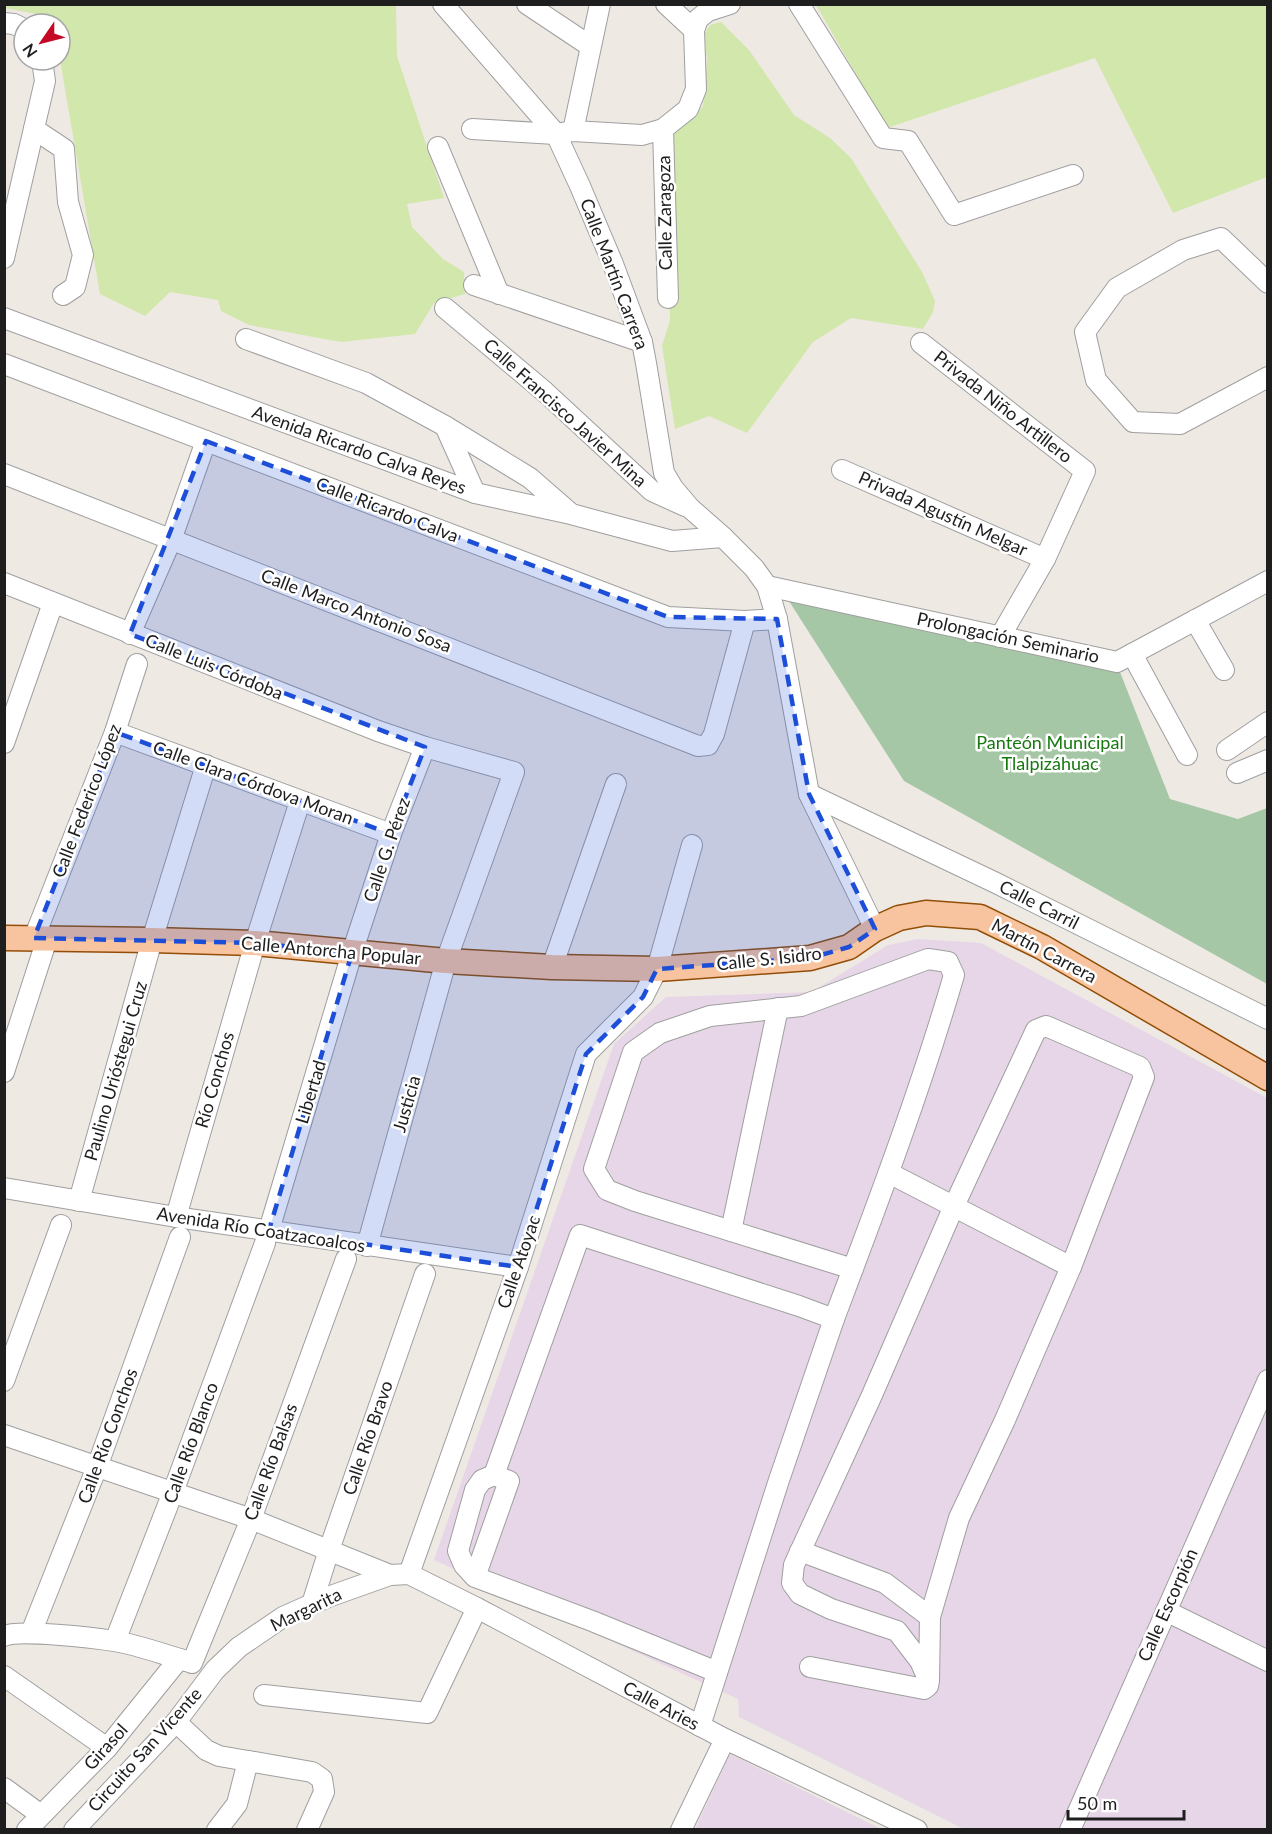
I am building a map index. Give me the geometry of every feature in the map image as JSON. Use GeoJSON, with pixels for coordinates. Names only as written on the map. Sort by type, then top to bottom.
{"type":"FeatureCollection","features":[{"type":"Feature","properties":{"kind":"main road","name":"Martín Carrera"},"geometry":{"type":"LineString","coordinates":[[874,929],[899,918],[926,913],[980,917],[1042,947],[1268,1078]]}},
{"type":"Feature","properties":{"kind":"main road","name":"Calle S. Isidro"},"geometry":{"type":"LineString","coordinates":[[657,969],[810,958],[849,947],[874,929]]}},
{"type":"Feature","properties":{"kind":"main road","name":"Calle Antorcha Popular"},"geometry":{"type":"LineString","coordinates":[[4,938],[255,943],[446,961],[552,967],[657,969]]}},
{"type":"Feature","properties":{"kind":"street","name":"Calle Martín Carrera"},"geometry":{"type":"LineString","coordinates":[[442,4],[565,133],[580,186],[609,254],[642,342],[664,473],[690,508],[754,567],[767,586],[777,619]]}},
{"type":"Feature","properties":{"kind":"street"},"geometry":{"type":"LineString","coordinates":[[527,4],[590,46]]}},
{"type":"Feature","properties":{"kind":"street"},"geometry":{"type":"LineString","coordinates":[[565,133],[600,4]]}},
{"type":"Feature","properties":{"kind":"street"},"geometry":{"type":"LineString","coordinates":[[666,4],[694,30]]}},
{"type":"Feature","properties":{"kind":"street"},"geometry":{"type":"LineString","coordinates":[[472,129],[642,135],[663,129],[688,109],[696,89],[694,30],[698,19],[708,11],[730,4]]}},
{"type":"Feature","properties":{"kind":"street"},"geometry":{"type":"LineString","coordinates":[[799,4],[883,138],[908,141],[954,215],[1073,175]]}},
{"type":"Feature","properties":{"kind":"street"},"geometry":{"type":"LineString","coordinates":[[4,258],[45,81],[44,72]]}},
{"type":"Feature","properties":{"kind":"street"},"geometry":{"type":"LineString","coordinates":[[34,129],[64,149],[68,201],[83,255],[75,288],[63,295]]}},
{"type":"Feature","properties":{"kind":"street","name":"Calle Zaragoza"},"geometry":{"type":"LineString","coordinates":[[663,129],[668,297]]}},
{"type":"Feature","properties":{"kind":"street"},"geometry":{"type":"LineString","coordinates":[[438,147],[499,294]]}},
{"type":"Feature","properties":{"kind":"street"},"geometry":{"type":"LineString","coordinates":[[1268,283],[1221,238],[1183,250],[1117,288],[1085,332],[1096,380],[1133,422],[1180,424],[1268,377]]}},
{"type":"Feature","properties":{"kind":"street"},"geometry":{"type":"LineString","coordinates":[[474,285],[642,342]]}},
{"type":"Feature","properties":{"kind":"street","name":"Calle Francisco Javier Mina"},"geometry":{"type":"LineString","coordinates":[[445,308],[545,392],[652,491],[690,508]]}},
{"type":"Feature","properties":{"kind":"street","name":"Avenida Ricardo Calva Reyes"},"geometry":{"type":"LineString","coordinates":[[4,318],[475,493],[571,514],[672,541],[723,537]]}},
{"type":"Feature","properties":{"kind":"street"},"geometry":{"type":"LineString","coordinates":[[246,339],[366,383],[445,426],[530,477],[571,514]]}},
{"type":"Feature","properties":{"kind":"street","name":"Privada Niño Artillero"},"geometry":{"type":"LineString","coordinates":[[921,343],[1085,471],[1045,559]]}},
{"type":"Feature","properties":{"kind":"street","name":"Calle Ricardo Calva"},"geometry":{"type":"LineString","coordinates":[[4,364],[668,617],[745,621],[777,619]]}},
{"type":"Feature","properties":{"kind":"street"},"geometry":{"type":"LineString","coordinates":[[445,426],[475,493]]}},
{"type":"Feature","properties":{"kind":"street"},"geometry":{"type":"LineString","coordinates":[[130,633],[171,540],[206,441]]}},
{"type":"Feature","properties":{"kind":"street","name":"Privada Agustín Melgar"},"geometry":{"type":"LineString","coordinates":[[842,470],[1045,559]]}},
{"type":"Feature","properties":{"kind":"street","name":"Calle Marco Antonio Sosa"},"geometry":{"type":"LineString","coordinates":[[4,474],[698,746],[708,745],[714,734],[745,621]]}},
{"type":"Feature","properties":{"kind":"street"},"geometry":{"type":"LineString","coordinates":[[1000,637],[1045,559]]}},
{"type":"Feature","properties":{"kind":"street","name":"Prolongación Seminario"},"geometry":{"type":"LineString","coordinates":[[767,586],[1117,662],[1268,581]]}},
{"type":"Feature","properties":{"kind":"street","name":"Calle Luis Córdoba"},"geometry":{"type":"LineString","coordinates":[[4,583],[378,731],[514,772]]}},
{"type":"Feature","properties":{"kind":"street"},"geometry":{"type":"LineString","coordinates":[[4,743],[53,603]]}},
{"type":"Feature","properties":{"kind":"street"},"geometry":{"type":"LineString","coordinates":[[777,619],[809,794],[874,929]]}},
{"type":"Feature","properties":{"kind":"street"},"geometry":{"type":"LineString","coordinates":[[1195,620],[1224,670]]}},
{"type":"Feature","properties":{"kind":"street"},"geometry":{"type":"LineString","coordinates":[[1132,654],[1187,755]]}},
{"type":"Feature","properties":{"kind":"street","name":"Calle Federico López"},"geometry":{"type":"LineString","coordinates":[[4,1072],[41,938],[137,664]]}},
{"type":"Feature","properties":{"kind":"street"},"geometry":{"type":"LineString","coordinates":[[1227,750],[1268,722]]}},
{"type":"Feature","properties":{"kind":"street","name":"Calle Clara Córdova Moran"},"geometry":{"type":"LineString","coordinates":[[115,732],[391,834]]}},
{"type":"Feature","properties":{"kind":"street","name":"Calle G. Pérez"},"geometry":{"type":"LineString","coordinates":[[352,953],[391,834],[425,747]]}},
{"type":"Feature","properties":{"kind":"street"},"geometry":{"type":"LineString","coordinates":[[1237,773],[1268,760]]}},
{"type":"Feature","properties":{"kind":"street","name":"Paulino Urióstegui Cruz"},"geometry":{"type":"LineString","coordinates":[[79,1201],[152,940],[206,765]]}},
{"type":"Feature","properties":{"kind":"street","name":"Justicia"},"geometry":{"type":"LineString","coordinates":[[367,1246],[446,961],[514,772]]}},
{"type":"Feature","properties":{"kind":"street"},"geometry":{"type":"LineString","coordinates":[[552,967],[616,784]]}},
{"type":"Feature","properties":{"kind":"street","name":"Calle Carril"},"geometry":{"type":"LineString","coordinates":[[809,794],[994,882],[1268,1019]]}},
{"type":"Feature","properties":{"kind":"street","name":"Río Conchos"},"geometry":{"type":"LineString","coordinates":[[178,1227],[255,943],[300,801]]}},
{"type":"Feature","properties":{"kind":"street","name":"Calle Atoyac"},"geometry":{"type":"LineString","coordinates":[[400,1574],[518,1267],[586,1054],[643,997],[657,969],[692,845]]}},
{"type":"Feature","properties":{"kind":"street","name":"Libertad"},"geometry":{"type":"LineString","coordinates":[[267,1237],[352,953]]}},
{"type":"Feature","properties":{"kind":"street"},"geometry":{"type":"LineString","coordinates":[[699,1726],[834,1319],[853,1269],[889,1173],[932,1049],[954,975],[948,962],[928,959],[801,1006],[710,1016],[660,1033],[633,1052],[594,1169],[607,1190],[635,1201],[853,1269]]}},
{"type":"Feature","properties":{"kind":"street"},"geometry":{"type":"LineString","coordinates":[[731,1232],[778,1008]]}},
{"type":"Feature","properties":{"kind":"street"},"geometry":{"type":"LineString","coordinates":[[810,1667],[924,1689],[928,1686],[929,1681],[930,1617],[959,1518],[1005,1420],[1071,1267],[1144,1077],[1140,1067],[1046,1026],[1036,1030],[954,1206],[794,1565],[792,1582],[800,1594],[831,1609],[897,1631],[920,1661],[929,1681]]}},
{"type":"Feature","properties":{"kind":"street"},"geometry":{"type":"LineString","coordinates":[[889,1173],[1071,1267]]}},
{"type":"Feature","properties":{"kind":"street","name":"Avenida Río Coatzacoalcos"},"geometry":{"type":"LineString","coordinates":[[4,1188],[79,1201],[178,1227],[367,1246],[518,1267]]}},
{"type":"Feature","properties":{"kind":"street"},"geometry":{"type":"LineString","coordinates":[[4,1381],[61,1225]]}},
{"type":"Feature","properties":{"kind":"street","name":"Calle Río Conchos"},"geometry":{"type":"LineString","coordinates":[[31,1633],[98,1467],[178,1227]]}},
{"type":"Feature","properties":{"kind":"street"},"geometry":{"type":"LineString","coordinates":[[717,1672],[475,1577],[464,1565],[458,1551],[475,1490],[482,1480],[494,1474],[580,1235],[834,1319]]}},
{"type":"Feature","properties":{"kind":"street","name":"Calle Río Blanco"},"geometry":{"type":"LineString","coordinates":[[115,1641],[173,1492],[267,1237]]}},
{"type":"Feature","properties":{"kind":"street","name":"Calle Río Balsas"},"geometry":{"type":"LineString","coordinates":[[185,1661],[250,1519],[346,1260]]}},
{"type":"Feature","properties":{"kind":"street","name":"Calle Río Bravo"},"geometry":{"type":"LineString","coordinates":[[312,1604],[425,1274]]}},
{"type":"Feature","properties":{"kind":"street","name":"Calle Escorpión"},"geometry":{"type":"LineString","coordinates":[[1070,1830],[1268,1380]]}},
{"type":"Feature","properties":{"kind":"street","name":"Calle Aries"},"geometry":{"type":"LineString","coordinates":[[4,1435],[250,1519],[329,1550],[400,1574],[477,1608],[699,1726],[917,1830]]}},
{"type":"Feature","properties":{"kind":"street"},"geometry":{"type":"LineString","coordinates":[[475,1577],[509,1481],[494,1474]]}},
{"type":"Feature","properties":{"kind":"street"},"geometry":{"type":"LineString","coordinates":[[800,1551],[885,1584],[930,1617]]}},
{"type":"Feature","properties":{"kind":"street","name":"Margarita"},"geometry":{"type":"LineString","coordinates":[[215,1670],[239,1647],[282,1617],[312,1604],[400,1574]]}},
{"type":"Feature","properties":{"kind":"street"},"geometry":{"type":"LineString","coordinates":[[264,1695],[427,1713],[477,1608]]}},
{"type":"Feature","properties":{"kind":"street"},"geometry":{"type":"LineString","coordinates":[[1166,1611],[1268,1660]]}},
{"type":"Feature","properties":{"kind":"street"},"geometry":{"type":"LineString","coordinates":[[4,1636],[31,1633],[115,1641],[215,1670]]}},
{"type":"Feature","properties":{"kind":"street","name":"Girasol"},"geometry":{"type":"LineString","coordinates":[[27,1830],[107,1748],[185,1661]]}},
{"type":"Feature","properties":{"kind":"street","name":"Circuito San Vicente"},"geometry":{"type":"LineString","coordinates":[[74,1830],[176,1722],[215,1670]]}},
{"type":"Feature","properties":{"kind":"street"},"geometry":{"type":"LineString","coordinates":[[4,1676],[107,1748]]}},
{"type":"Feature","properties":{"kind":"street"},"geometry":{"type":"LineString","coordinates":[[176,1722],[206,1750],[219,1756],[312,1772],[322,1779],[324,1792],[307,1830]]}},
{"type":"Feature","properties":{"kind":"street"},"geometry":{"type":"LineString","coordinates":[[681,1830],[725,1739]]}},
{"type":"Feature","properties":{"kind":"street"},"geometry":{"type":"LineString","coordinates":[[217,1830],[237,1804],[248,1761]]}},
{"type":"Feature","properties":{"kind":"street"},"geometry":{"type":"LineString","coordinates":[[4,1788],[41,1815]]}},
{"type":"Feature","properties":{"kind":"highlighted area"},"geometry":{"type":"Polygon","coordinates":[[[206,441],[668,617],[777,619],[809,794],[875,929],[849,947],[810,958],[657,969],[643,997],[586,1054],[518,1267],[269,1230],[352,953],[255,943],[34,938],[115,732],[391,834],[425,747],[130,634],[206,441]]]}},
{"type":"Feature","properties":{"kind":"shaded area"},"geometry":{"type":"Polygon","coordinates":[[[918,939],[981,943],[1267,1098],[1267,1829],[964,1829],[739,1717],[738,1699],[434,1560],[614,1044],[666,997],[812,992],[888,945],[918,939]]]}},
{"type":"Feature","properties":{"kind":"shaded area"},"geometry":{"type":"Polygon","coordinates":[[[730,1754],[881,1829],[695,1829],[730,1754]]]}},
{"type":"Feature","properties":{"kind":"green space"},"geometry":{"type":"Polygon","coordinates":[[[4,5],[396,5],[397,56],[444,198],[407,204],[412,227],[443,259],[464,272],[465,294],[434,303],[415,334],[341,342],[249,325],[221,311],[218,300],[170,292],[145,316],[100,294],[62,72],[72,72],[72,12],[26,12],[5,8],[4,5]]]}},
{"type":"Feature","properties":{"kind":"green space"},"geometry":{"type":"Polygon","coordinates":[[[816,5],[1267,5],[1267,177],[1173,213],[1095,58],[887,128],[816,5]]]}},
{"type":"Feature","properties":{"kind":"green space"},"geometry":{"type":"Polygon","coordinates":[[[721,22],[749,50],[794,115],[830,138],[851,158],[922,272],[935,301],[933,312],[923,329],[851,318],[813,342],[747,433],[709,416],[675,429],[662,346],[670,320],[665,141],[693,118],[703,106],[707,59],[704,34],[710,25],[721,22]]]}},
{"type":"Feature","properties":{"kind":"green space","name":"Panteón Municipal Tlalpizáhuac"},"geometry":{"type":"Polygon","coordinates":[[[787,598],[1120,672],[1170,799],[1238,819],[1267,808],[1267,984],[904,781],[787,598]]]}}]}
